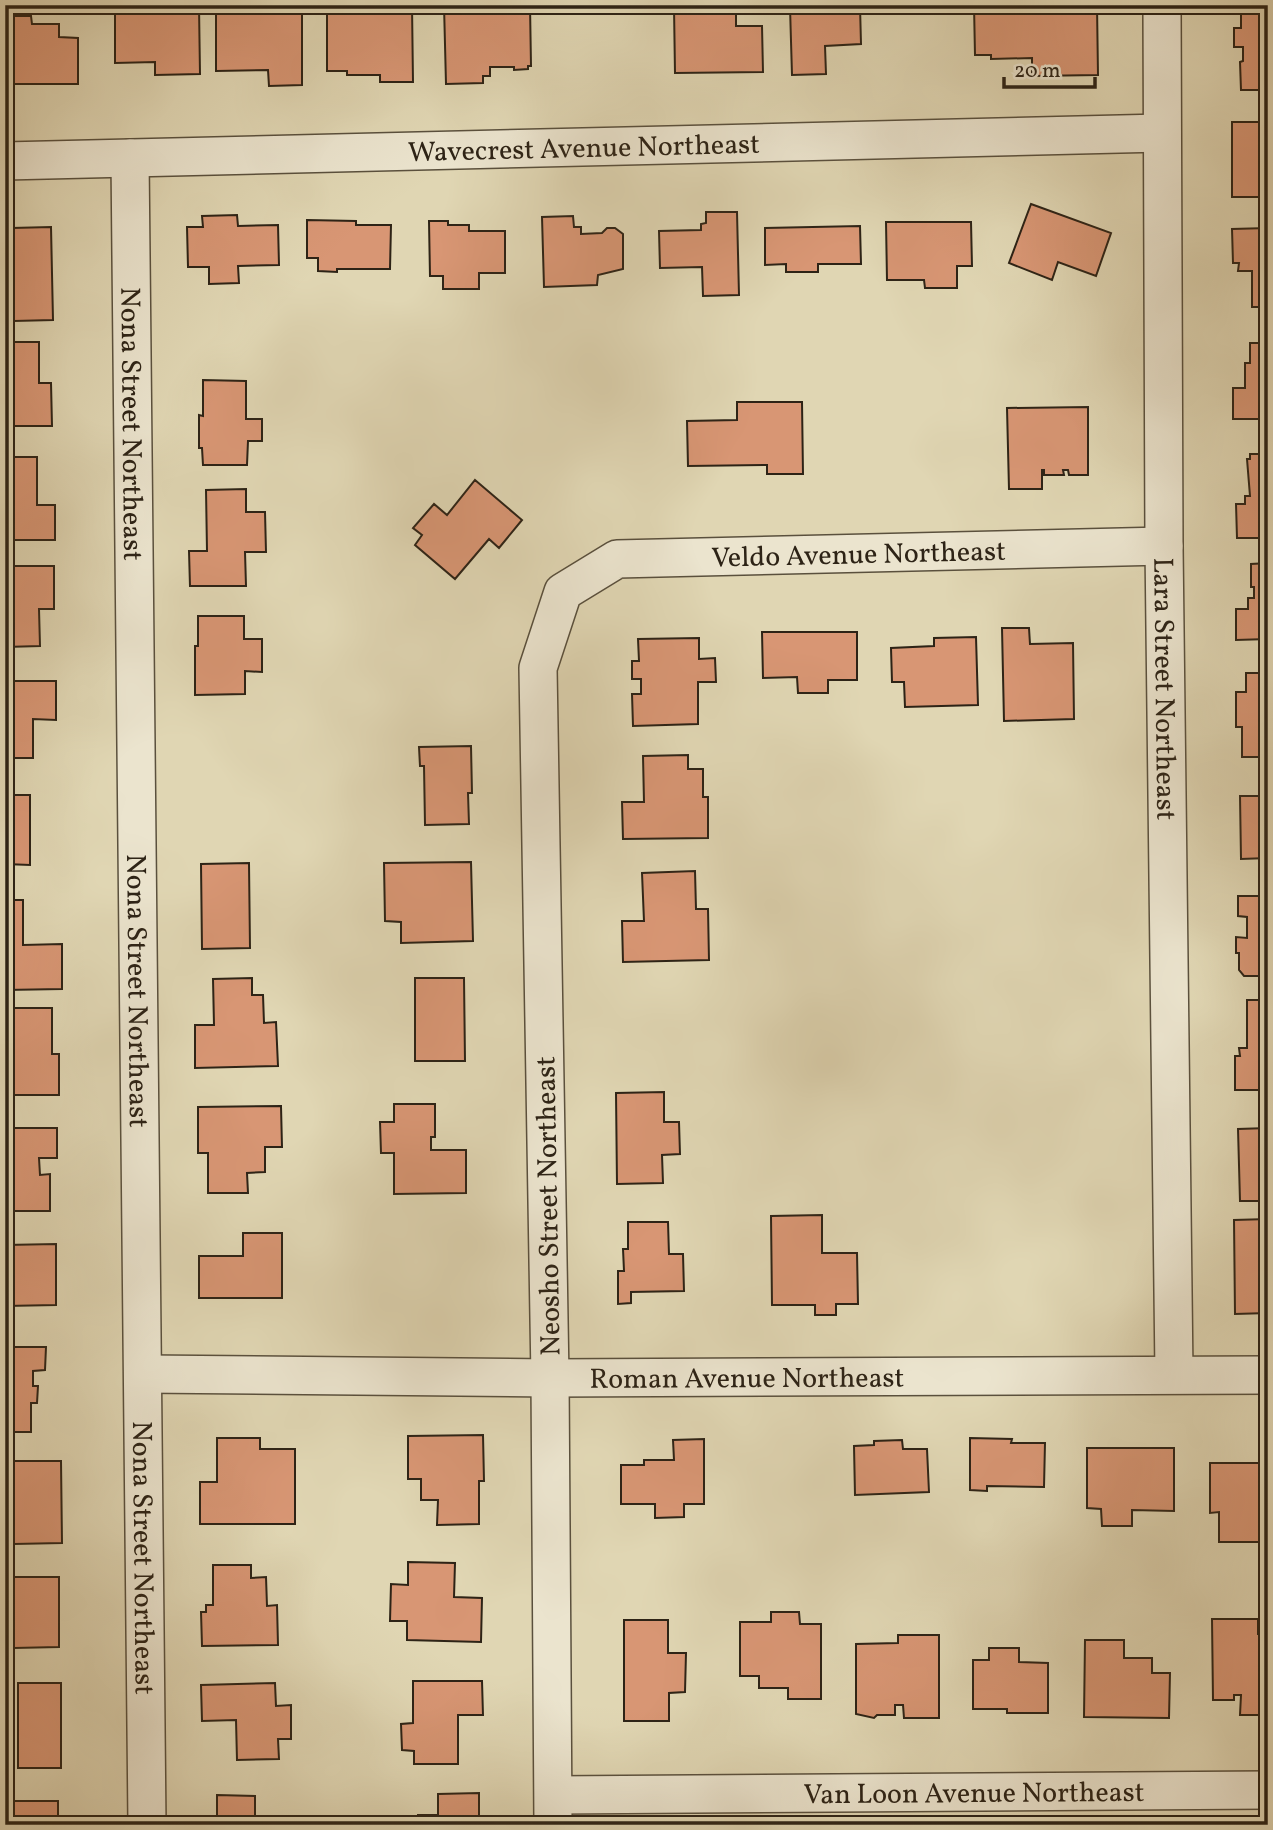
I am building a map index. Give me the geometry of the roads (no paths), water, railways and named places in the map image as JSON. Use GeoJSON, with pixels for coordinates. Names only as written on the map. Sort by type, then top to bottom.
{"type":"FeatureCollection","features":[{"type":"Feature","properties":{"kind":"street","name":"Lara Street Northeast"},"geometry":{"type":"LineString","coordinates":[[1162,5],[1164,546],[1174,1374]]}},
{"type":"Feature","properties":{"kind":"street","name":"Wavecrest Avenue Northeast"},"geometry":{"type":"LineString","coordinates":[[5,162],[1162,133]]}},
{"type":"Feature","properties":{"kind":"street","name":"Nona Street Northeast"},"geometry":{"type":"LineString","coordinates":[[130,158],[147,1825]]}},
{"type":"Feature","properties":{"kind":"street","name":"Veldo Avenue Northeast"},"geometry":{"type":"LineString","coordinates":[[563,592],[617,559],[1164,546]]}},
{"type":"Feature","properties":{"kind":"street","name":"Neosho Street Northeast"},"geometry":{"type":"LineString","coordinates":[[553,1810],[550,1378],[538,668],[563,592]]}},
{"type":"Feature","properties":{"kind":"street","name":"Roman Avenue Northeast"},"geometry":{"type":"LineString","coordinates":[[143,1374],[550,1378],[1268,1375]]}},
{"type":"Feature","properties":{"kind":"street","name":"Van Loon Avenue Northeast"},"geometry":{"type":"LineString","coordinates":[[553,1810],[1268,1790]]}}]}
